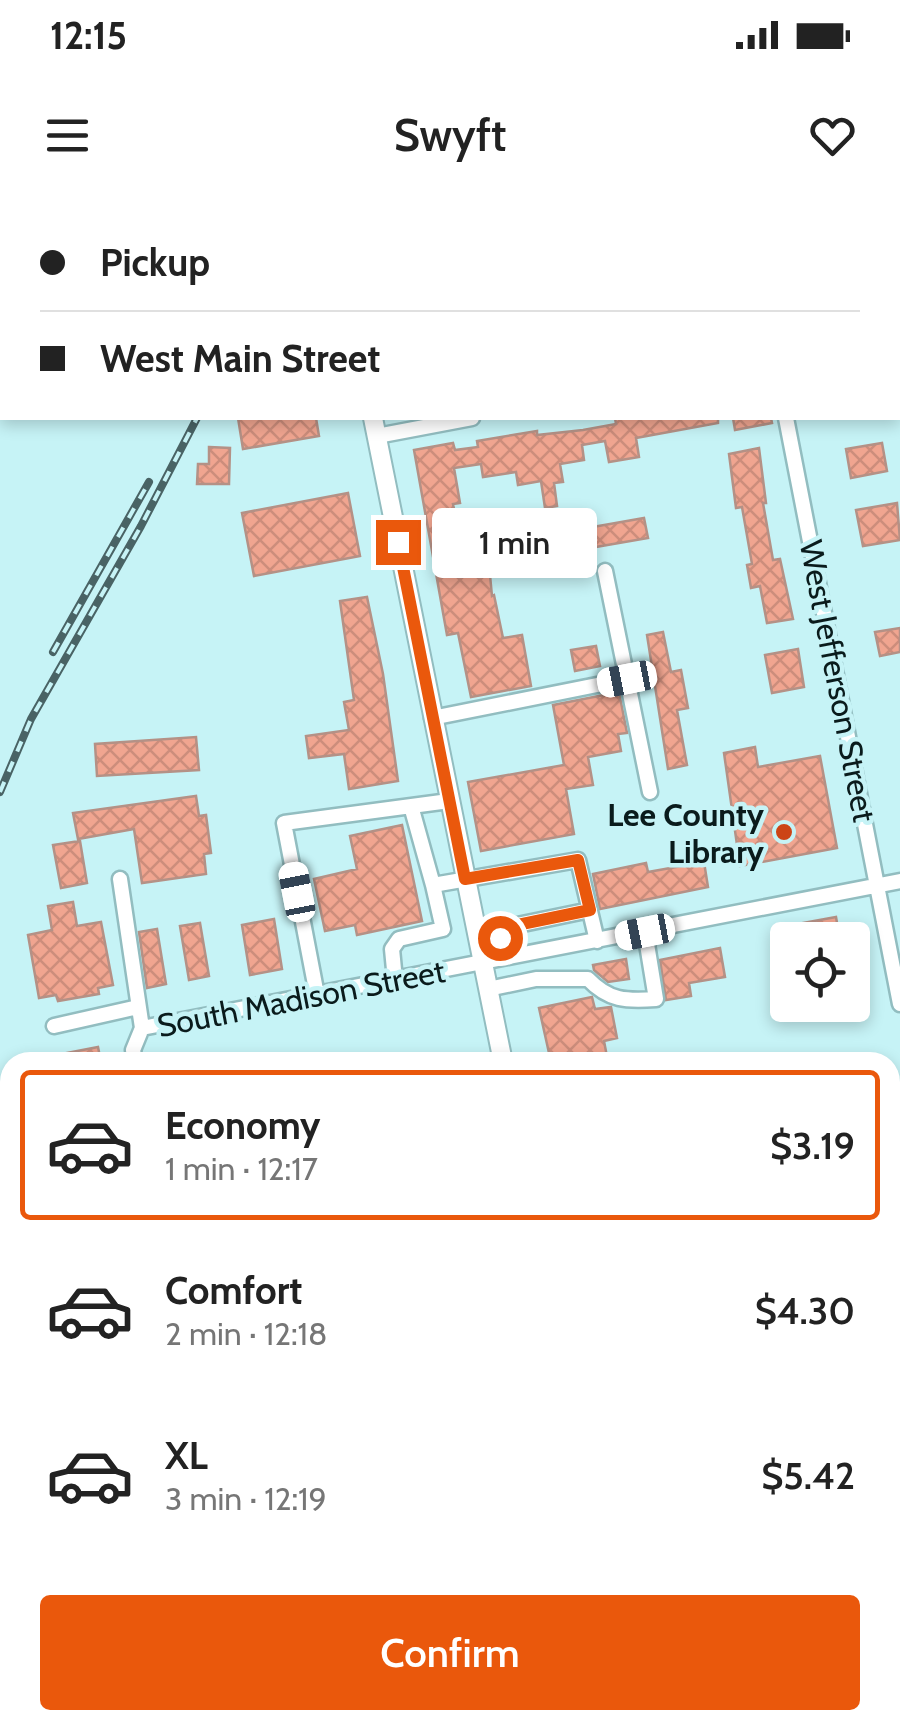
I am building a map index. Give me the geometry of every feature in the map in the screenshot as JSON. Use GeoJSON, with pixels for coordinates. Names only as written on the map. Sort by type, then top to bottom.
{"type":"FeatureCollection","features":[{"type":"Feature","properties":{"kind":"main road"},"geometry":{"type":"LineString","coordinates":[[375,427],[501,1052]]}},
{"type":"Feature","properties":{"kind":"street"},"geometry":{"type":"LineString","coordinates":[[375,427],[446,420]]}},
{"type":"Feature","properties":{"kind":"street","name":"West Jefferson Street"},"geometry":{"type":"LineString","coordinates":[[786,420],[900,1004]]}},
{"type":"Feature","properties":{"kind":"street"},"geometry":{"type":"LineString","coordinates":[[605,571],[650,792]]}},
{"type":"Feature","properties":{"kind":"street"},"geometry":{"type":"LineString","coordinates":[[432,718],[627,679]]}},
{"type":"Feature","properties":{"kind":"street"},"geometry":{"type":"LineString","coordinates":[[317,995],[284,823],[449,801]]}},
{"type":"Feature","properties":{"kind":"street"},"geometry":{"type":"LineString","coordinates":[[395,980],[392,949],[399,939],[443,929],[411,806]]}},
{"type":"Feature","properties":{"kind":"street"},"geometry":{"type":"LineString","coordinates":[[433,885],[578,860],[596,941]]}},
{"type":"Feature","properties":{"kind":"street"},"geometry":{"type":"LineString","coordinates":[[120,879],[142,1028]]}},
{"type":"Feature","properties":{"kind":"street","name":"South Madison Street"},"geometry":{"type":"LineString","coordinates":[[135,1052],[142,1028],[395,980],[481,956],[596,941],[900,882]]}},
{"type":"Feature","properties":{"kind":"street"},"geometry":{"type":"LineString","coordinates":[[481,956],[500,938],[503,928],[590,910]]}},
{"type":"Feature","properties":{"kind":"street"},"geometry":{"type":"LineString","coordinates":[[488,989],[536,979],[588,980],[602,994],[622,1001],[656,999],[645,932]]}},
{"type":"Feature","properties":{"kind":"street"},"geometry":{"type":"LineString","coordinates":[[54,1026],[138,1007]]}},
{"type":"Feature","properties":{"kind":"building"},"geometry":{"type":"Polygon","coordinates":[[[238,420],[316,420],[319,436],[243,449],[238,420]]]}},
{"type":"Feature","properties":{"kind":"building"},"geometry":{"type":"Polygon","coordinates":[[[615,420],[718,420],[636,438],[639,457],[609,462],[605,441],[582,445],[584,460],[560,464],[563,482],[554,483],[557,506],[545,508],[541,481],[518,485],[516,472],[483,477],[481,464],[454,468],[460,503],[453,504],[463,556],[488,554],[492,596],[503,638],[522,635],[531,686],[471,697],[458,633],[447,635],[414,450],[453,443],[455,450],[478,447],[477,441],[537,431],[537,435],[616,424],[615,420]]]}},
{"type":"Feature","properties":{"kind":"building"},"geometry":{"type":"Polygon","coordinates":[[[733,420],[771,420],[772,423],[735,430],[733,420]]]}},
{"type":"Feature","properties":{"kind":"building"},"geometry":{"type":"Polygon","coordinates":[[[882,443],[887,471],[851,478],[846,449],[882,443]]]}},
{"type":"Feature","properties":{"kind":"building"},"geometry":{"type":"Polygon","coordinates":[[[209,447],[230,448],[229,484],[197,484],[198,464],[209,464],[209,447]]]}},
{"type":"Feature","properties":{"kind":"building"},"geometry":{"type":"Polygon","coordinates":[[[759,448],[773,560],[780,559],[793,619],[767,623],[760,586],[751,588],[747,565],[752,564],[742,507],[736,508],[729,454],[759,448]]]}},
{"type":"Feature","properties":{"kind":"building"},"geometry":{"type":"Polygon","coordinates":[[[348,493],[360,556],[254,576],[242,513],[348,493]]]}},
{"type":"Feature","properties":{"kind":"building"},"geometry":{"type":"Polygon","coordinates":[[[897,503],[900,540],[863,546],[856,510],[897,503]]]}},
{"type":"Feature","properties":{"kind":"building"},"geometry":{"type":"Polygon","coordinates":[[[644,518],[648,538],[590,548],[587,528],[644,518]]]}},
{"type":"Feature","properties":{"kind":"building"},"geometry":{"type":"Polygon","coordinates":[[[367,597],[398,781],[349,789],[344,754],[309,758],[306,736],[349,730],[344,702],[354,700],[340,601],[367,597]]]}},
{"type":"Feature","properties":{"kind":"building"},"geometry":{"type":"Polygon","coordinates":[[[900,628],[900,652],[880,656],[875,632],[900,628]]]}},
{"type":"Feature","properties":{"kind":"building"},"geometry":{"type":"Polygon","coordinates":[[[663,632],[671,672],[681,670],[688,708],[677,710],[687,765],[668,769],[647,635],[663,632]]]}},
{"type":"Feature","properties":{"kind":"building"},"geometry":{"type":"Polygon","coordinates":[[[596,646],[600,666],[575,671],[571,650],[596,646]]]}},
{"type":"Feature","properties":{"kind":"building"},"geometry":{"type":"Polygon","coordinates":[[[798,649],[804,687],[772,693],[765,655],[798,649]]]}},
{"type":"Feature","properties":{"kind":"building"},"geometry":{"type":"Polygon","coordinates":[[[619,692],[627,733],[618,734],[621,751],[588,757],[593,785],[566,789],[574,834],[481,851],[468,782],[564,765],[553,705],[619,692]]]}},
{"type":"Feature","properties":{"kind":"building"},"geometry":{"type":"Polygon","coordinates":[[[196,737],[199,770],[97,776],[95,744],[196,737]]]}},
{"type":"Feature","properties":{"kind":"building","name":"Lee County Library"},"geometry":{"type":"Polygon","coordinates":[[[755,747],[758,767],[820,756],[837,848],[740,866],[724,753],[755,747]]]}},
{"type":"Feature","properties":{"kind":"building"},"geometry":{"type":"Polygon","coordinates":[[[196,796],[199,816],[206,815],[211,853],[204,854],[206,874],[142,883],[134,829],[78,839],[73,813],[196,796]]]}},
{"type":"Feature","properties":{"kind":"building"},"geometry":{"type":"Polygon","coordinates":[[[402,825],[422,921],[357,935],[355,925],[325,931],[314,879],[357,869],[350,836],[402,825]]]}},
{"type":"Feature","properties":{"kind":"building"},"geometry":{"type":"Polygon","coordinates":[[[80,841],[87,883],[61,888],[53,845],[80,841]]]}},
{"type":"Feature","properties":{"kind":"building"},"geometry":{"type":"Polygon","coordinates":[[[704,862],[708,887],[600,909],[593,874],[646,863],[648,872],[704,862]]]}},
{"type":"Feature","properties":{"kind":"building"},"geometry":{"type":"Polygon","coordinates":[[[73,902],[77,926],[101,922],[113,985],[98,988],[99,994],[58,1001],[56,995],[39,998],[28,935],[52,930],[48,906],[73,902]]]}},
{"type":"Feature","properties":{"kind":"building"},"geometry":{"type":"Polygon","coordinates":[[[836,917],[837,922],[808,922],[836,917]]]}},
{"type":"Feature","properties":{"kind":"building"},"geometry":{"type":"Polygon","coordinates":[[[274,919],[282,969],[250,975],[242,925],[274,919]]]}},
{"type":"Feature","properties":{"kind":"building"},"geometry":{"type":"Polygon","coordinates":[[[200,923],[209,976],[189,980],[180,926],[200,923]]]}},
{"type":"Feature","properties":{"kind":"building"},"geometry":{"type":"Polygon","coordinates":[[[157,929],[166,984],[147,988],[139,932],[157,929]]]}},
{"type":"Feature","properties":{"kind":"building"},"geometry":{"type":"Polygon","coordinates":[[[720,948],[725,977],[689,983],[691,996],[666,1000],[660,960],[720,948]]]}},
{"type":"Feature","properties":{"kind":"building"},"geometry":{"type":"Polygon","coordinates":[[[626,959],[629,979],[608,982],[594,970],[593,965],[626,959]]]}},
{"type":"Feature","properties":{"kind":"building"},"geometry":{"type":"Polygon","coordinates":[[[592,997],[595,1009],[611,1007],[617,1038],[604,1041],[606,1052],[549,1052],[539,1008],[592,997]]]}},
{"type":"Feature","properties":{"kind":"building"},"geometry":{"type":"Polygon","coordinates":[[[98,1047],[99,1052],[72,1052],[98,1047]]]}},
{"type":"Feature","properties":{"kind":"railway"},"geometry":{"type":"LineString","coordinates":[[0,792],[31,719],[141,526],[196,420]]}},
{"type":"Feature","properties":{"kind":"railway"},"geometry":{"type":"LineString","coordinates":[[53,652],[149,482]]}},
{"type":"Feature","properties":{"kind":"place","name":"Lee County Library"},"geometry":{"type":"Point","coordinates":[784,832]}},
{"type":"Feature","properties":{"kind":"route"},"geometry":{"type":"LineString","coordinates":[[398,542],[465,879],[578,860],[590,910],[503,928],[500,938]]}}]}
